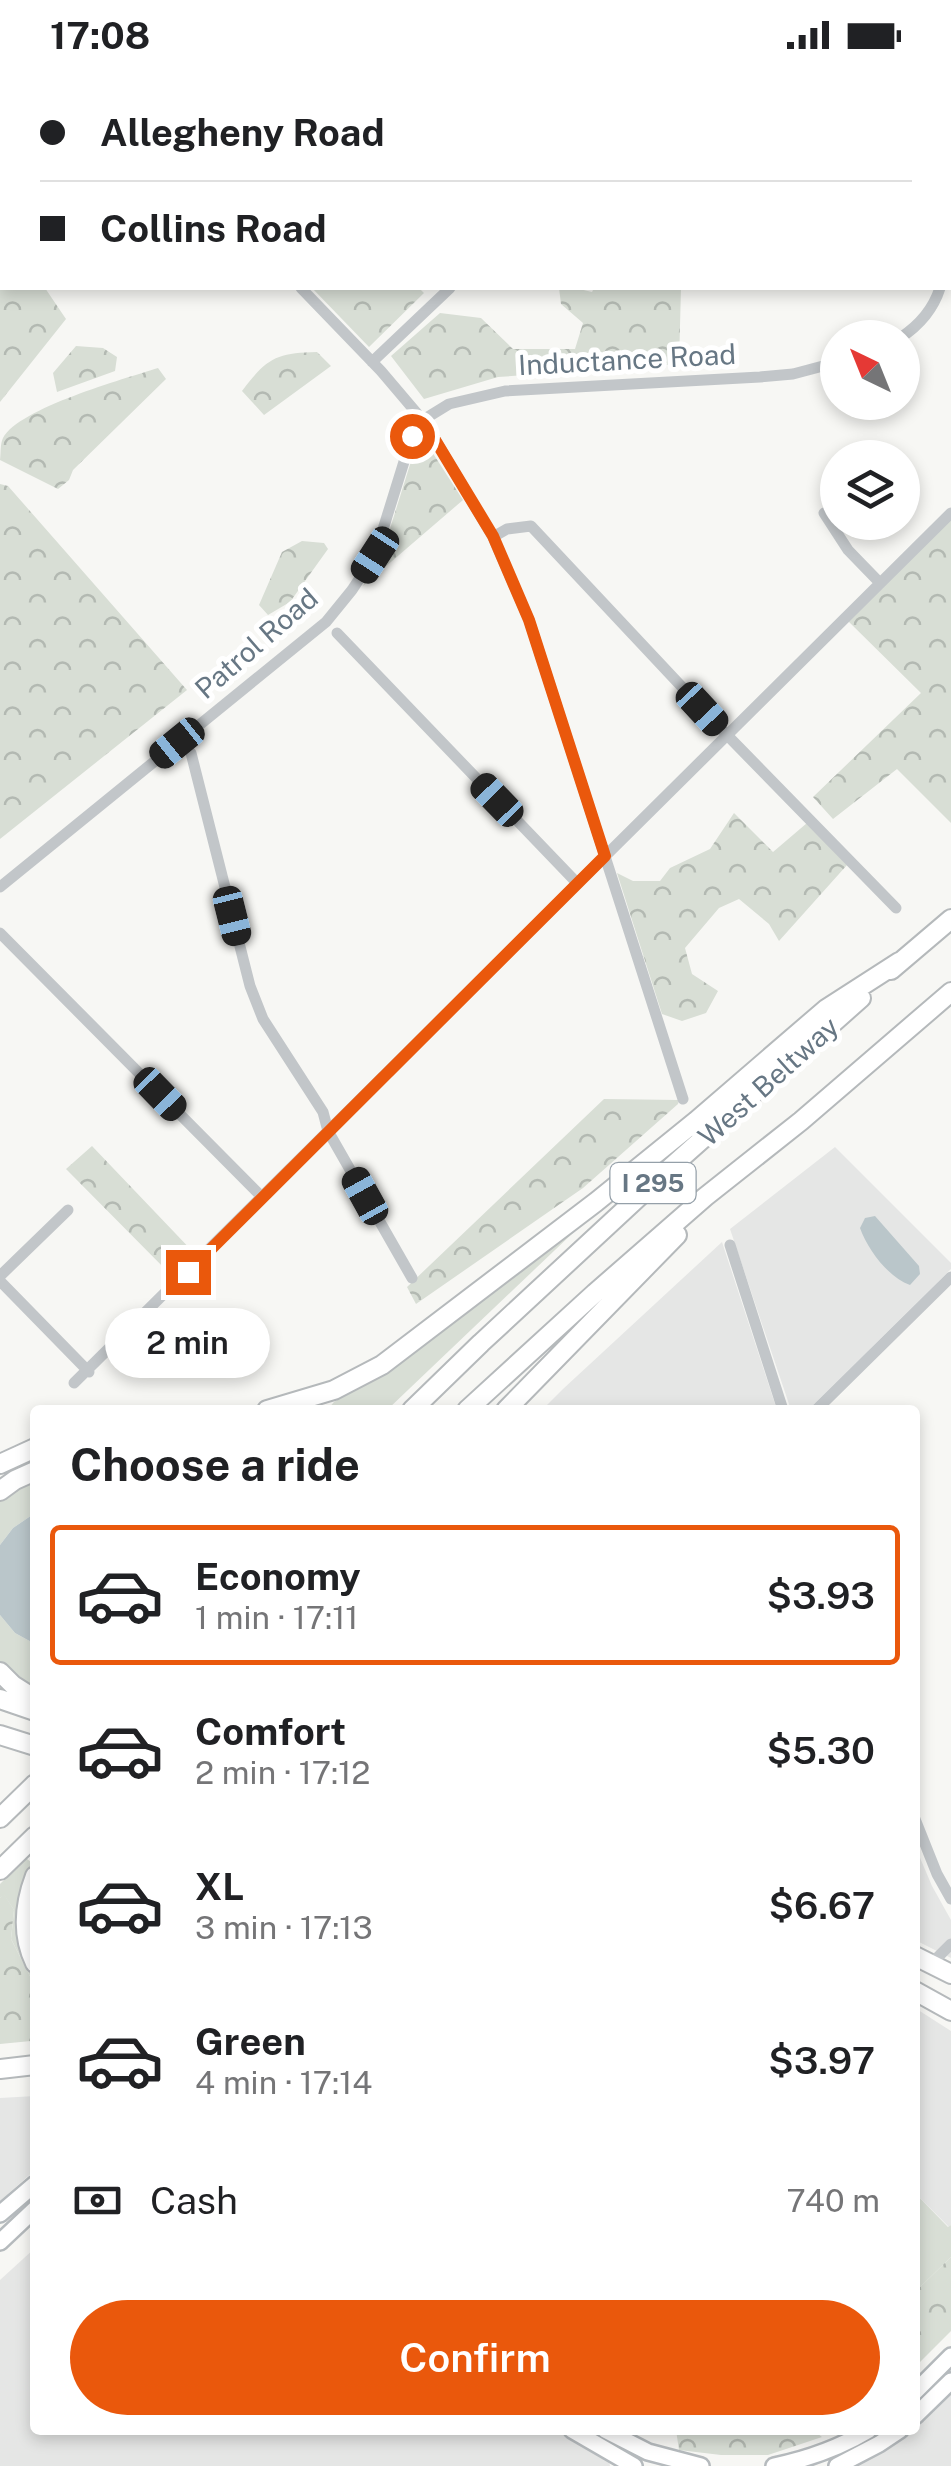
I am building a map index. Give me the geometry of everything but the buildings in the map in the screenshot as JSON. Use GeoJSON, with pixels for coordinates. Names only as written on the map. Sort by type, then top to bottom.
{"type":"FeatureCollection","features":[{"type":"Feature","properties":{"kind":"highway","name":"West Beltway"},"geometry":{"type":"LineString","coordinates":[[417,1405],[671,1167],[951,919]]}},
{"type":"Feature","properties":{"kind":"highway"},"geometry":{"type":"LineString","coordinates":[[287,1405],[334,1390],[382,1366],[596,1202],[826,1009],[899,962]]}},
{"type":"Feature","properties":{"kind":"highway","name":"West Beltway"},"geometry":{"type":"LineString","coordinates":[[472,1405],[705,1197],[951,992]]}},
{"type":"Feature","properties":{"kind":"highway"},"geometry":{"type":"LineString","coordinates":[[511,1405],[752,1161]]}},
{"type":"Feature","properties":{"kind":"highway"},"geometry":{"type":"LineString","coordinates":[[0,1464],[30,1450]]}},
{"type":"Feature","properties":{"kind":"highway"},"geometry":{"type":"LineString","coordinates":[[0,1491],[30,1473]]}},
{"type":"Feature","properties":{"kind":"highway"},"geometry":{"type":"LineString","coordinates":[[0,1672],[30,1696]]}},
{"type":"Feature","properties":{"kind":"highway"},"geometry":{"type":"LineString","coordinates":[[0,1699],[30,1709]]}},
{"type":"Feature","properties":{"kind":"highway"},"geometry":{"type":"LineString","coordinates":[[0,1726],[30,1735]]}},
{"type":"Feature","properties":{"kind":"highway"},"geometry":{"type":"LineString","coordinates":[[0,1735],[30,1744]]}},
{"type":"Feature","properties":{"kind":"highway"},"geometry":{"type":"LineString","coordinates":[[0,1818],[30,1789]]}},
{"type":"Feature","properties":{"kind":"highway"},"geometry":{"type":"LineString","coordinates":[[0,1870],[30,1841]]}},
{"type":"Feature","properties":{"kind":"highway"},"geometry":{"type":"LineString","coordinates":[[30,1890],[24,1922],[30,1952]]}},
{"type":"Feature","properties":{"kind":"highway"},"geometry":{"type":"LineString","coordinates":[[923,1960],[951,1974]]}},
{"type":"Feature","properties":{"kind":"highway"},"geometry":{"type":"LineString","coordinates":[[920,1994],[951,2012]]}},
{"type":"Feature","properties":{"kind":"highway"},"geometry":{"type":"LineString","coordinates":[[0,2069],[30,2066]]}},
{"type":"Feature","properties":{"kind":"main road"},"geometry":{"type":"LineString","coordinates":[[0,2214],[30,2188]]}},
{"type":"Feature","properties":{"kind":"main road"},"geometry":{"type":"LineString","coordinates":[[0,2242],[30,2214]]}},
{"type":"Feature","properties":{"kind":"main road"},"geometry":{"type":"LineString","coordinates":[[920,2387],[951,2356]]}},
{"type":"Feature","properties":{"kind":"main road"},"geometry":{"type":"LineString","coordinates":[[920,2411],[951,2381]]}},
{"type":"Feature","properties":{"kind":"main road"},"geometry":{"type":"LineString","coordinates":[[580,2435],[628,2465]]}},
{"type":"Feature","properties":{"kind":"main road"},"geometry":{"type":"LineString","coordinates":[[614,2435],[661,2457],[700,2466]]}},
{"type":"Feature","properties":{"kind":"main road"},"geometry":{"type":"LineString","coordinates":[[774,2466],[830,2450],[858,2435]]}},
{"type":"Feature","properties":{"kind":"main road"},"geometry":{"type":"LineString","coordinates":[[838,2466],[892,2435]]}},
{"type":"Feature","properties":{"kind":"street"},"geometry":{"type":"LineString","coordinates":[[303,290],[423,420],[493,536],[529,620],[683,1098]]}},
{"type":"Feature","properties":{"kind":"street"},"geometry":{"type":"LineString","coordinates":[[372,362],[448,290]]}},
{"type":"Feature","properties":{"kind":"street"},"geometry":{"type":"LineString","coordinates":[[920,323],[939,290]]}},
{"type":"Feature","properties":{"kind":"street","name":"Inductance Road"},"geometry":{"type":"LineString","coordinates":[[423,420],[449,404],[505,391],[760,377],[820,367]]}},
{"type":"Feature","properties":{"kind":"street","name":"Patrol Road"},"geometry":{"type":"LineString","coordinates":[[0,887],[326,622],[375,555],[412,436],[423,420]]}},
{"type":"Feature","properties":{"kind":"street"},"geometry":{"type":"LineString","coordinates":[[74,1383],[951,513]]}},
{"type":"Feature","properties":{"kind":"street"},"geometry":{"type":"LineString","coordinates":[[493,536],[507,529],[531,526],[896,908]]}},
{"type":"Feature","properties":{"kind":"street"},"geometry":{"type":"LineString","coordinates":[[842,540],[880,584]]}},
{"type":"Feature","properties":{"kind":"street"},"geometry":{"type":"LineString","coordinates":[[337,633],[577,883]]}},
{"type":"Feature","properties":{"kind":"street"},"geometry":{"type":"LineString","coordinates":[[190,753],[250,986],[263,1019],[323,1112],[328,1130],[412,1278]]}},
{"type":"Feature","properties":{"kind":"street"},"geometry":{"type":"LineString","coordinates":[[0,934],[262,1196]]}},
{"type":"Feature","properties":{"kind":"street"},"geometry":{"type":"LineString","coordinates":[[68,1210],[0,1278],[89,1372]]}},
{"type":"Feature","properties":{"kind":"street"},"geometry":{"type":"LineString","coordinates":[[730,1244],[782,1405]]}},
{"type":"Feature","properties":{"kind":"street"},"geometry":{"type":"LineString","coordinates":[[821,1405],[951,1277]]}},
{"type":"Feature","properties":{"kind":"street"},"geometry":{"type":"LineString","coordinates":[[920,1832],[951,1899]]}},
{"type":"Feature","properties":{"kind":"street"},"geometry":{"type":"LineString","coordinates":[[923,1960],[951,1944]]}},
{"type":"Feature","properties":{"kind":"street"},"geometry":{"type":"LineString","coordinates":[[628,2465],[633,2446]]}},
{"type":"Feature","properties":{"kind":"shaded area"},"geometry":{"type":"Polygon","coordinates":[[[835,1147],[951,1263],[951,1269],[813,1405],[789,1405],[730,1229],[835,1147]]]}},
{"type":"Feature","properties":{"kind":"shaded area"},"geometry":{"type":"Polygon","coordinates":[[[875,1216],[919,1266],[920,1274],[910,1285],[887,1269],[864,1236],[860,1228],[865,1218],[875,1216]]]}},
{"type":"Feature","properties":{"kind":"shaded area"},"geometry":{"type":"Polygon","coordinates":[[[722,1242],[775,1405],[547,1405],[722,1242]]]}},
{"type":"Feature","properties":{"kind":"shaded area"},"geometry":{"type":"Polygon","coordinates":[[[30,1516],[30,1641],[15,1633],[0,1615],[0,1545],[13,1528],[30,1516]]]}},
{"type":"Feature","properties":{"kind":"shaded area"},"geometry":{"type":"Polygon","coordinates":[[[920,1858],[951,1920],[951,1958],[920,1942],[920,1858]]]}},
{"type":"Feature","properties":{"kind":"shaded area"},"geometry":{"type":"Polygon","coordinates":[[[920,2011],[951,2031],[949,2227],[920,2198],[920,2011]]]}},
{"type":"Feature","properties":{"kind":"shaded area"},"geometry":{"type":"Polygon","coordinates":[[[30,2096],[30,2174],[0,2201],[0,2098],[30,2096]]]}},
{"type":"Feature","properties":{"kind":"shaded area"},"geometry":{"type":"Polygon","coordinates":[[[30,2253],[30,2435],[570,2435],[610,2466],[0,2466],[0,2280],[30,2253]]]}},
{"type":"Feature","properties":{"kind":"shaded area"},"geometry":{"type":"Polygon","coordinates":[[[951,2393],[951,2466],[848,2466],[903,2435],[920,2435],[920,2420],[951,2393]]]}},
{"type":"Feature","properties":{"kind":"green space"},"geometry":{"type":"Polygon","coordinates":[[[0,290],[46,290],[66,319],[0,402],[0,290]]]}},
{"type":"Feature","properties":{"kind":"green space"},"geometry":{"type":"Polygon","coordinates":[[[314,290],[424,293],[369,347],[314,290]]]}},
{"type":"Feature","properties":{"kind":"green space"},"geometry":{"type":"Polygon","coordinates":[[[559,290],[681,290],[679,364],[498,377],[424,399],[391,356],[440,313],[481,318],[513,349],[575,349],[583,323],[561,304],[559,290]]]}},
{"type":"Feature","properties":{"kind":"green space"},"geometry":{"type":"Polygon","coordinates":[[[76,346],[103,348],[117,357],[115,371],[57,392],[53,373],[76,346]]]}},
{"type":"Feature","properties":{"kind":"green space"},"geometry":{"type":"Polygon","coordinates":[[[317,352],[331,366],[264,415],[242,391],[266,364],[282,356],[317,352]]]}},
{"type":"Feature","properties":{"kind":"green space"},"geometry":{"type":"Polygon","coordinates":[[[158,368],[166,379],[58,489],[0,460],[3,438],[29,416],[74,396],[158,368]]]}},
{"type":"Feature","properties":{"kind":"green space"},"geometry":{"type":"Polygon","coordinates":[[[418,439],[425,441],[463,500],[363,586],[383,551],[418,439]]]}},
{"type":"Feature","properties":{"kind":"green space"},"geometry":{"type":"Polygon","coordinates":[[[0,484],[8,486],[187,690],[0,839],[0,484]]]}},
{"type":"Feature","properties":{"kind":"green space"},"geometry":{"type":"Polygon","coordinates":[[[951,519],[951,823],[897,769],[833,819],[813,797],[921,693],[848,621],[951,519]]]}},
{"type":"Feature","properties":{"kind":"green space"},"geometry":{"type":"Polygon","coordinates":[[[302,541],[324,543],[328,549],[290,602],[268,615],[259,605],[282,552],[302,541]]]}},
{"type":"Feature","properties":{"kind":"green space"},"geometry":{"type":"Polygon","coordinates":[[[734,813],[773,852],[807,823],[847,865],[779,941],[769,924],[739,899],[719,908],[685,948],[692,974],[718,991],[706,1013],[682,1021],[662,1014],[617,873],[633,881],[660,881],[670,868],[710,849],[734,813]]]}},
{"type":"Feature","properties":{"kind":"green space"},"geometry":{"type":"Polygon","coordinates":[[[604,1099],[679,1100],[583,1188],[416,1304],[407,1287],[604,1099]]]}},
{"type":"Feature","properties":{"kind":"green space"},"geometry":{"type":"Polygon","coordinates":[[[92,1146],[196,1255],[174,1278],[66,1169],[92,1146]]]}},
{"type":"Feature","properties":{"kind":"green space"},"geometry":{"type":"Polygon","coordinates":[[[574,1227],[576,1230],[392,1405],[331,1405],[383,1372],[574,1227]]]}},
{"type":"Feature","properties":{"kind":"green space"},"geometry":{"type":"Polygon","coordinates":[[[30,1479],[30,1516],[13,1528],[0,1545],[0,1497],[30,1479]]]}},
{"type":"Feature","properties":{"kind":"green space"},"geometry":{"type":"Polygon","coordinates":[[[0,1615],[15,1633],[30,1641],[30,1691],[0,1667],[0,1615]]]}},
{"type":"Feature","properties":{"kind":"green space"},"geometry":{"type":"Polygon","coordinates":[[[26,1858],[30,1861],[20,1921],[30,1976],[11,1939],[14,1910],[4,1895],[0,1898],[0,1884],[26,1858]]]}},
{"type":"Feature","properties":{"kind":"green space"},"geometry":{"type":"Polygon","coordinates":[[[4,1894],[14,1910],[11,1939],[30,1976],[30,2041],[0,2044],[0,1898],[4,1894]]]}},
{"type":"Feature","properties":{"kind":"green space"},"geometry":{"type":"Polygon","coordinates":[[[920,2198],[948,2227],[951,2225],[951,2257],[920,2287],[920,2198]]]}},
{"type":"Feature","properties":{"kind":"green space"},"geometry":{"type":"Polygon","coordinates":[[[951,2257],[951,2331],[920,2362],[920,2287],[951,2257]]]}},
{"type":"Feature","properties":{"kind":"green space"},"geometry":{"type":"Polygon","coordinates":[[[677,2435],[822,2437],[768,2455],[679,2450],[677,2435]]]}},
{"type":"Feature","properties":{"kind":"route"},"geometry":{"type":"LineString","coordinates":[[188,1272],[605,856],[529,620],[493,536],[423,420],[412,436]]}}]}
